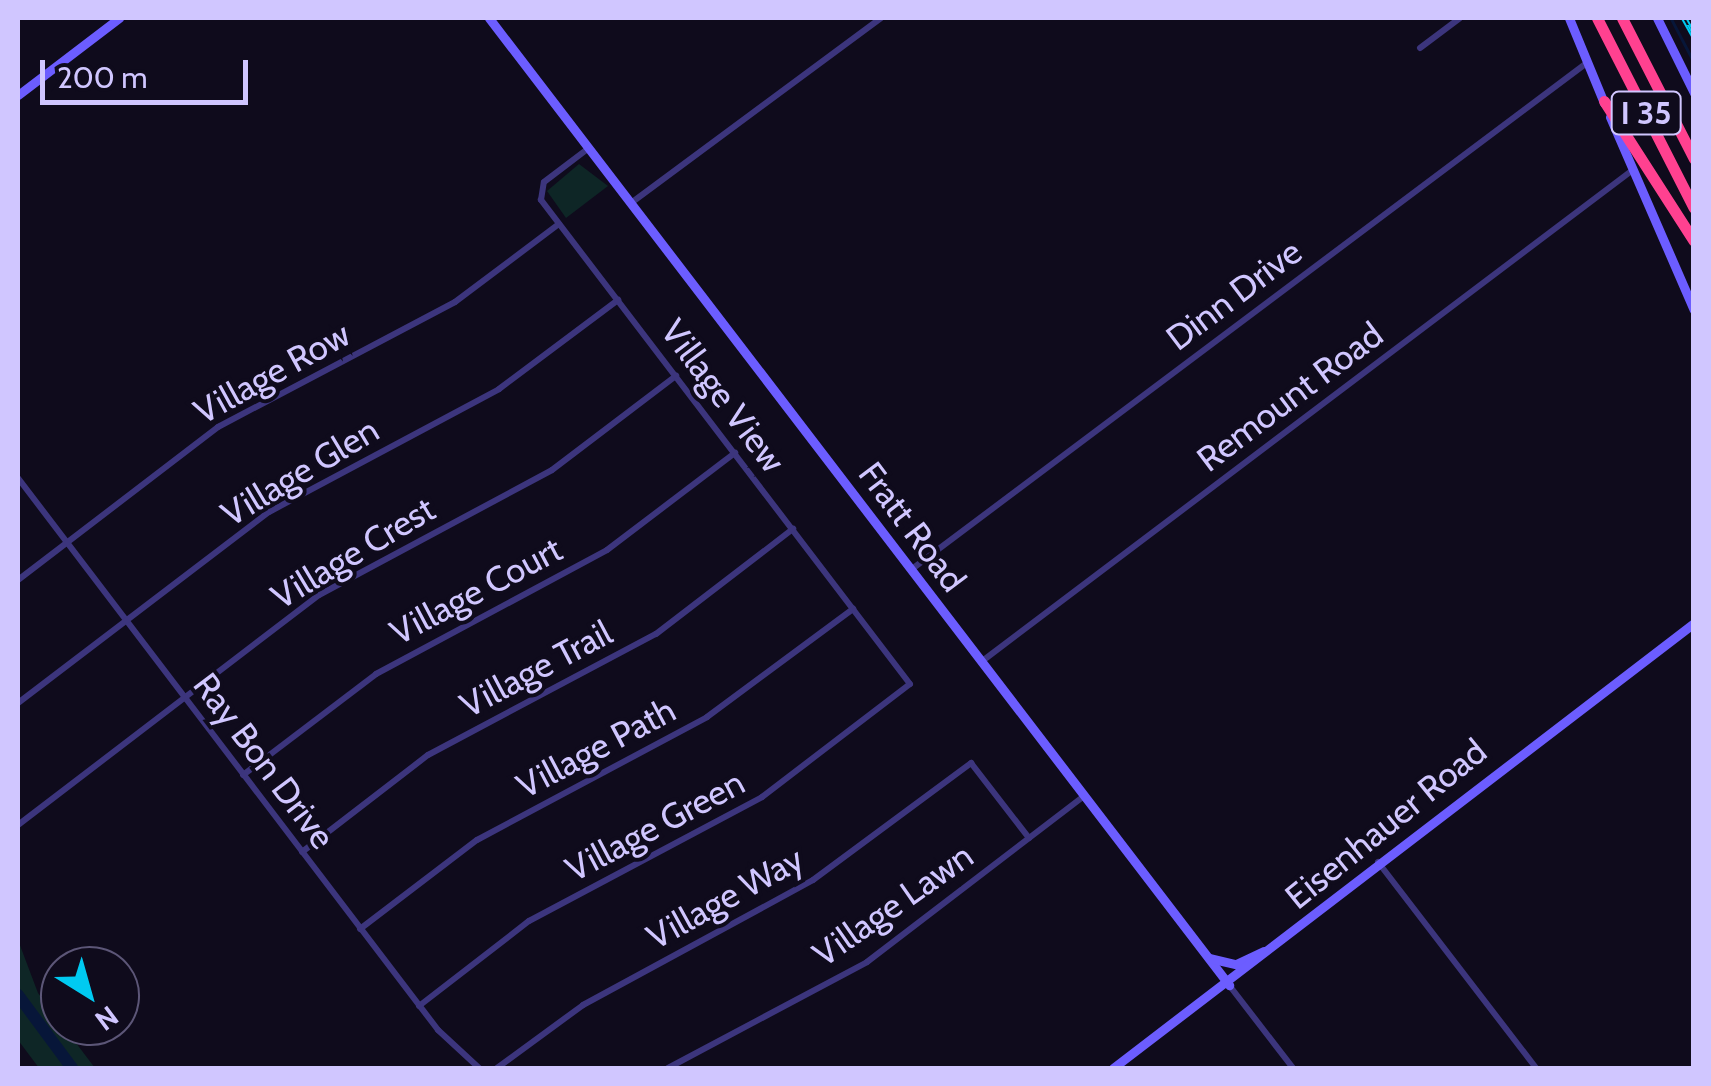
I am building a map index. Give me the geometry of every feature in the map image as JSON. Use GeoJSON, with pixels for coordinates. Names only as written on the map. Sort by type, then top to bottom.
{"type":"FeatureCollection","features":[{"type":"Feature","properties":{"kind":"highway","name":"I 35"},"geometry":{"type":"LineString","coordinates":[[1598,18],[1694,208]]}},
{"type":"Feature","properties":{"kind":"highway","name":"I 35"},"geometry":{"type":"LineString","coordinates":[[1622,18],[1694,159]]}},
{"type":"Feature","properties":{"kind":"highway"},"geometry":{"type":"LineString","coordinates":[[1604,100],[1694,240]]}},
{"type":"Feature","properties":{"kind":"main road"},"geometry":{"type":"LineString","coordinates":[[18,95],[120,18]]}},
{"type":"Feature","properties":{"kind":"main road","name":"Fratt Road"},"geometry":{"type":"LineString","coordinates":[[489,18],[1229,985]]}},
{"type":"Feature","properties":{"kind":"main road"},"geometry":{"type":"LineString","coordinates":[[1570,18],[1630,172],[1694,310]]}},
{"type":"Feature","properties":{"kind":"main road"},"geometry":{"type":"LineString","coordinates":[[1657,18],[1694,93]]}},
{"type":"Feature","properties":{"kind":"main road","name":"Eisenhauer Road"},"geometry":{"type":"LineString","coordinates":[[1114,1068],[1229,985],[1378,861],[1694,623]]}},
{"type":"Feature","properties":{"kind":"main road"},"geometry":{"type":"LineString","coordinates":[[1207,956],[1236,964],[1284,940]]}},
{"type":"Feature","properties":{"kind":"street"},"geometry":{"type":"LineString","coordinates":[[631,203],[881,18]]}},
{"type":"Feature","properties":{"kind":"street"},"geometry":{"type":"LineString","coordinates":[[1420,48],[1460,18]]}},
{"type":"Feature","properties":{"kind":"street","name":"Dinn Drive"},"geometry":{"type":"LineString","coordinates":[[911,570],[1588,62]]}},
{"type":"Feature","properties":{"kind":"street","name":"Village View"},"geometry":{"type":"LineString","coordinates":[[589,148],[539,188],[559,224],[910,684]]}},
{"type":"Feature","properties":{"kind":"street","name":"Remount Road"},"geometry":{"type":"LineString","coordinates":[[980,664],[1630,172]]}},
{"type":"Feature","properties":{"kind":"street","name":"Village Row"},"geometry":{"type":"LineString","coordinates":[[18,580],[218,427],[456,302],[559,224]]}},
{"type":"Feature","properties":{"kind":"street","name":"Village Glen"},"geometry":{"type":"LineString","coordinates":[[18,703],[268,512],[499,389],[618,300]]}},
{"type":"Feature","properties":{"kind":"street","name":"Village Crest"},"geometry":{"type":"LineString","coordinates":[[18,825],[319,595],[552,470],[676,376]]}},
{"type":"Feature","properties":{"kind":"street","name":"Village Court"},"geometry":{"type":"LineString","coordinates":[[243,775],[376,674],[606,550],[735,454]]}},
{"type":"Feature","properties":{"kind":"street","name":"Ray Bon Drive"},"geometry":{"type":"LineString","coordinates":[[18,478],[419,1006],[479,1068]]}},
{"type":"Feature","properties":{"kind":"street","name":"Village Trail"},"geometry":{"type":"LineString","coordinates":[[302,852],[428,755],[656,634],[793,529]]}},
{"type":"Feature","properties":{"kind":"street","name":"Village Path"},"geometry":{"type":"LineString","coordinates":[[360,929],[477,840],[707,716],[853,608]]}},
{"type":"Feature","properties":{"kind":"street","name":"Village Green"},"geometry":{"type":"LineString","coordinates":[[419,1006],[529,922],[762,798],[910,684]]}},
{"type":"Feature","properties":{"kind":"street","name":"Village Way"},"geometry":{"type":"LineString","coordinates":[[498,1068],[583,1005],[813,880],[970,763],[1029,838]]}},
{"type":"Feature","properties":{"kind":"street","name":"Village Lawn"},"geometry":{"type":"LineString","coordinates":[[668,1068],[867,962],[1084,796]]}},
{"type":"Feature","properties":{"kind":"street"},"geometry":{"type":"LineString","coordinates":[[1378,861],[1536,1068]]}},
{"type":"Feature","properties":{"kind":"street","name":"Fratt Road"},"geometry":{"type":"LineString","coordinates":[[1229,985],[1293,1068]]}},
{"type":"Feature","properties":{"kind":"green space"},"geometry":{"type":"Polygon","coordinates":[[[579,164],[608,186],[566,218],[547,191],[579,164]]]}},
{"type":"Feature","properties":{"kind":"green space"},"geometry":{"type":"Polygon","coordinates":[[[18,940],[40,996],[40,1046],[78,1046],[95,1068],[39,1068],[18,1040],[18,940]]]}},
{"type":"Feature","properties":{"kind":"waterway"},"geometry":{"type":"LineString","coordinates":[[1671,18],[1694,62]]}},
{"type":"Feature","properties":{"kind":"waterway"},"geometry":{"type":"LineString","coordinates":[[18,995],[72,1068]]}},
{"type":"Feature","properties":{"kind":"railway"},"geometry":{"type":"LineString","coordinates":[[1684,18],[1694,36]]}}]}
